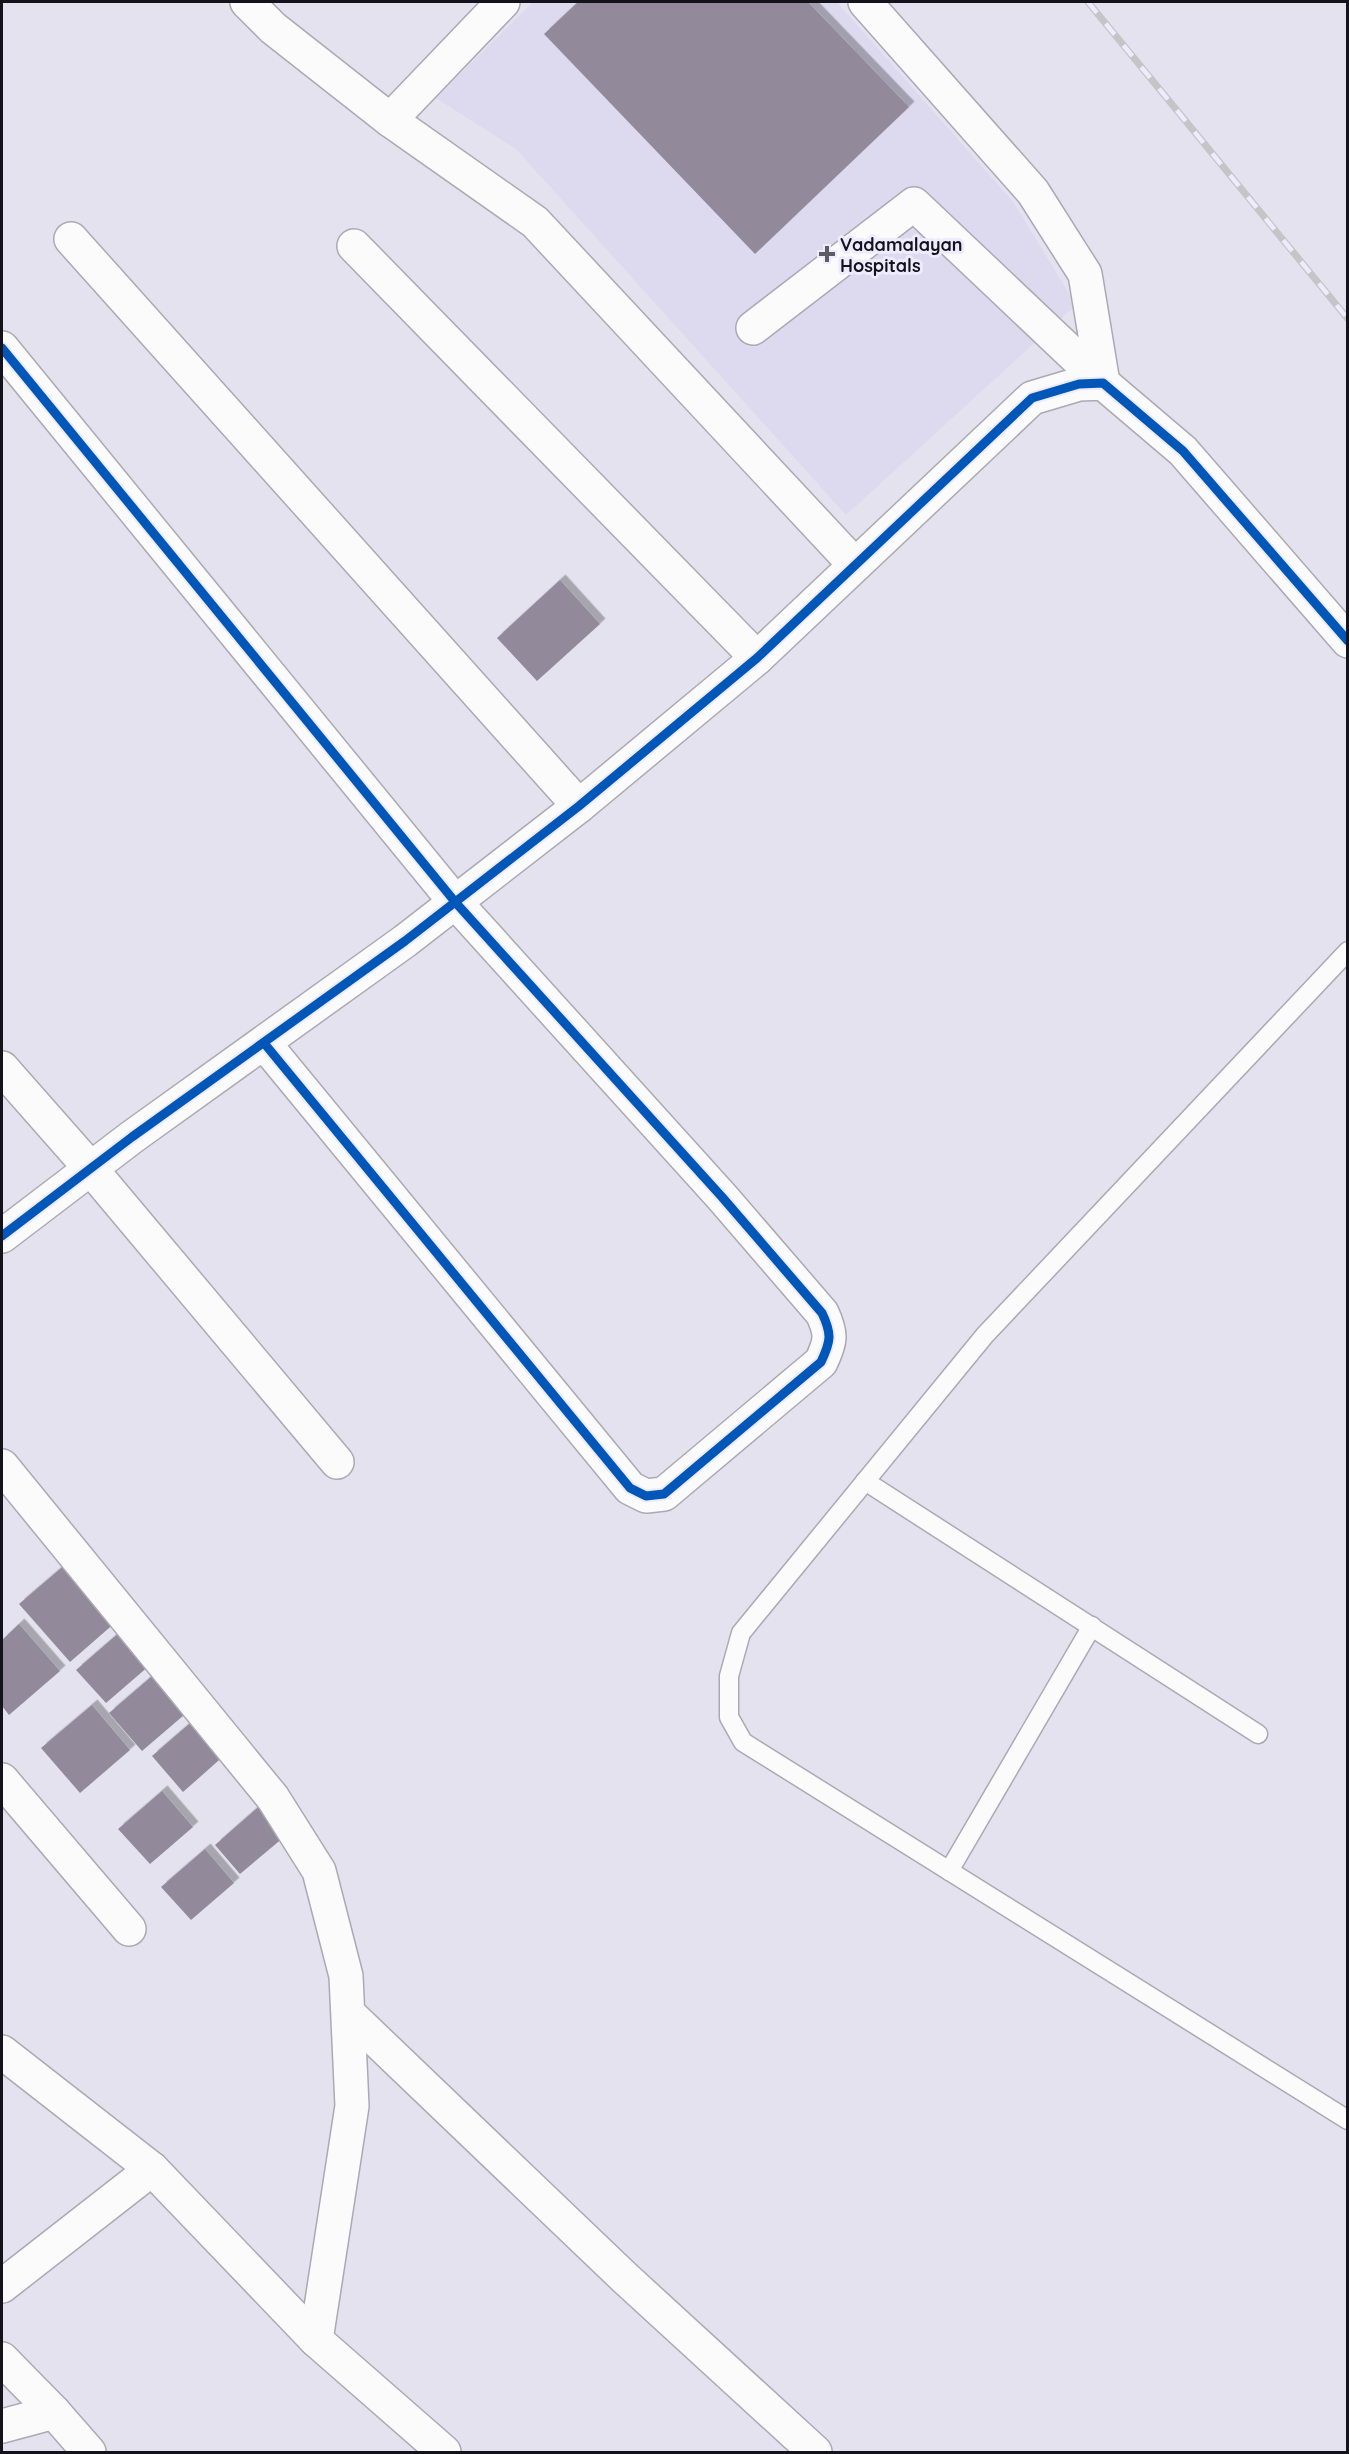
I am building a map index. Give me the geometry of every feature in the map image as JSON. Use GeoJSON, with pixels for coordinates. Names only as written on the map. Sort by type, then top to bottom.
{"type":"FeatureCollection","features":[{"type":"Feature","properties":{"kind":"street"},"geometry":{"type":"LineString","coordinates":[[247,2],[273,28],[390,120],[535,222],[855,565]]}},
{"type":"Feature","properties":{"kind":"street"},"geometry":{"type":"LineString","coordinates":[[390,120],[503,2]]}},
{"type":"Feature","properties":{"kind":"street"},"geometry":{"type":"LineString","coordinates":[[865,2],[1033,192],[1079,264],[1084,274],[1103,383]]}},
{"type":"Feature","properties":{"kind":"street"},"geometry":{"type":"LineString","coordinates":[[753,328],[914,204],[1103,383],[1183,451],[1347,641]]}},
{"type":"Feature","properties":{"kind":"street"},"geometry":{"type":"LineString","coordinates":[[71,239],[579,806]]}},
{"type":"Feature","properties":{"kind":"street"},"geometry":{"type":"LineString","coordinates":[[354,246],[757,658]]}},
{"type":"Feature","properties":{"kind":"street"},"geometry":{"type":"LineString","coordinates":[[2,348],[456,903],[722,1197],[822,1313],[830,1330],[828,1347],[822,1362],[664,1494],[646,1496],[630,1488],[264,1043]]}},
{"type":"Feature","properties":{"kind":"street"},"geometry":{"type":"LineString","coordinates":[[2,1236],[91,1168],[456,903],[579,806],[757,658],[1032,398],[1079,384],[1103,383]]}},
{"type":"Feature","properties":{"kind":"street"},"geometry":{"type":"LineString","coordinates":[[2,1068],[91,1168],[337,1462]]}},
{"type":"Feature","properties":{"kind":"street"},"geometry":{"type":"LineString","coordinates":[[2,1466],[273,1798],[319,1870],[346,1976],[352,2106],[316,2340]]}},
{"type":"Feature","properties":{"kind":"street"},"geometry":{"type":"LineString","coordinates":[[2,1780],[129,1929]]}},
{"type":"Feature","properties":{"kind":"street"},"geometry":{"type":"LineString","coordinates":[[349,2014],[624,2277],[815,2452]]}},
{"type":"Feature","properties":{"kind":"street"},"geometry":{"type":"LineString","coordinates":[[2,2052],[152,2169],[316,2340],[444,2452]]}},
{"type":"Feature","properties":{"kind":"street"},"geometry":{"type":"LineString","coordinates":[[2,2286],[152,2169]]}},
{"type":"Feature","properties":{"kind":"street"},"geometry":{"type":"LineString","coordinates":[[2,2359],[89,2452]]}},
{"type":"Feature","properties":{"kind":"street"},"geometry":{"type":"LineString","coordinates":[[2,2426],[54,2412]]}},
{"type":"Feature","properties":{"kind":"lane"},"geometry":{"type":"LineString","coordinates":[[1347,951],[985,1335],[741,1633],[729,1676],[729,1717],[743,1742],[1347,2120]]}},
{"type":"Feature","properties":{"kind":"lane"},"geometry":{"type":"LineString","coordinates":[[865,1481],[1258,1734]]}},
{"type":"Feature","properties":{"kind":"lane"},"geometry":{"type":"LineString","coordinates":[[950,1871],[1092,1626]]}},
{"type":"Feature","properties":{"kind":"shaded area","name":"Vadamalayan Hospitals"},"geometry":{"type":"Polygon","coordinates":[[[533,2],[837,2],[1014,203],[1076,305],[846,515],[516,149],[436,98],[533,2]]]}},
{"type":"Feature","properties":{"kind":"building"},"geometry":{"type":"Polygon","coordinates":[[[578,2],[808,2],[909,107],[755,254],[544,34],[578,2]]]}},
{"type":"Feature","properties":{"kind":"building"},"geometry":{"type":"Polygon","coordinates":[[[560,580],[600,624],[537,681],[497,638],[560,580]]]}},
{"type":"Feature","properties":{"kind":"building"},"geometry":{"type":"Polygon","coordinates":[[[67,1563],[117,1621],[70,1662],[19,1604],[67,1563]]]}},
{"type":"Feature","properties":{"kind":"building"},"geometry":{"type":"Polygon","coordinates":[[[19,1624],[60,1671],[9,1715],[2,1706],[2,1640],[19,1624]]]}},
{"type":"Feature","properties":{"kind":"building"},"geometry":{"type":"Polygon","coordinates":[[[120,1632],[150,1665],[106,1703],[76,1670],[120,1632]]]}},
{"type":"Feature","properties":{"kind":"building"},"geometry":{"type":"Polygon","coordinates":[[[158,1671],[191,1709],[142,1751],[109,1713],[158,1671]]]}},
{"type":"Feature","properties":{"kind":"building"},"geometry":{"type":"Polygon","coordinates":[[[92,1705],[130,1750],[80,1793],[41,1748],[92,1705]]]}},
{"type":"Feature","properties":{"kind":"building"},"geometry":{"type":"Polygon","coordinates":[[[196,1718],[227,1753],[183,1792],[152,1756],[196,1718]]]}},
{"type":"Feature","properties":{"kind":"building"},"geometry":{"type":"Polygon","coordinates":[[[162,1791],[193,1827],[150,1864],[118,1829],[162,1791]]]}},
{"type":"Feature","properties":{"kind":"building"},"geometry":{"type":"Polygon","coordinates":[[[264,1802],[290,1832],[240,1874],[215,1845],[264,1802]]]}},
{"type":"Feature","properties":{"kind":"building"},"geometry":{"type":"Polygon","coordinates":[[[205,1849],[234,1883],[191,1920],[161,1887],[205,1849]]]}},
{"type":"Feature","properties":{"kind":"railway"},"geometry":{"type":"LineString","coordinates":[[1088,2],[1348,319]]}},
{"type":"Feature","properties":{"kind":"cycle path"},"geometry":{"type":"LineString","coordinates":[[2,348],[456,903],[722,1197],[822,1313],[829,1338],[821,1362],[664,1494],[646,1496],[630,1488],[264,1043]]}},
{"type":"Feature","properties":{"kind":"cycle path"},"geometry":{"type":"LineString","coordinates":[[2,1236],[132,1137],[405,941],[579,806],[757,658],[1032,398],[1079,384],[1103,383],[1183,451],[1348,641]]}},
{"type":"Feature","properties":{"kind":"place","name":"Vadamalayan Hospitals"},"geometry":{"type":"Point","coordinates":[827,254]}}]}
